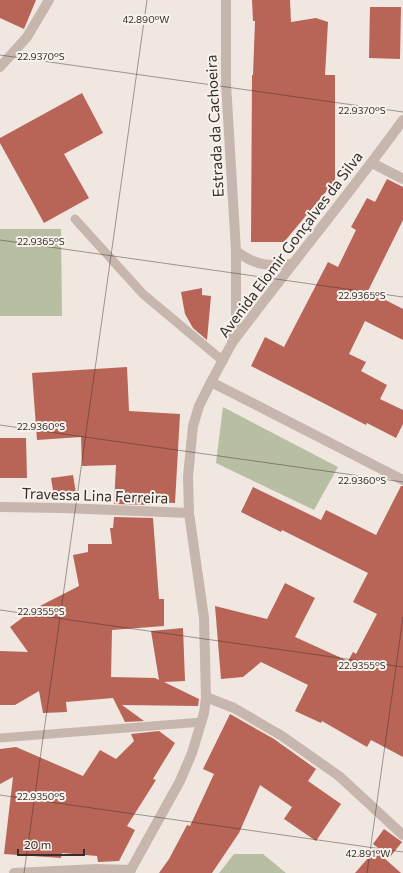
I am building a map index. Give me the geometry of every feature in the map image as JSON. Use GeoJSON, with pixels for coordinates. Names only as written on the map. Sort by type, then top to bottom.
{"type":"FeatureCollection","features":[{"type":"Feature","properties":{"kind":"street"},"geometry":{"type":"LineString","coordinates":[[0,67],[27,37],[49,0]]}},
{"type":"Feature","properties":{"kind":"street","name":"Estrada da Cachoeira"},"geometry":{"type":"LineString","coordinates":[[226,0],[226,82],[236,251],[236,305],[232,343]]}},
{"type":"Feature","properties":{"kind":"street","name":"Avenida Elomir Gonçalves da Silva"},"geometry":{"type":"LineString","coordinates":[[130,871],[152,835],[180,781],[192,753],[202,722],[206,697],[204,618],[190,513],[188,476],[190,441],[199,406],[210,382],[223,362],[232,343],[372,163],[403,120]]}},
{"type":"Feature","properties":{"kind":"street"},"geometry":{"type":"LineString","coordinates":[[372,163],[403,179]]}},
{"type":"Feature","properties":{"kind":"street"},"geometry":{"type":"LineString","coordinates":[[236,251],[257,264],[292,264]]}},
{"type":"Feature","properties":{"kind":"street"},"geometry":{"type":"LineString","coordinates":[[210,382],[403,480]]}},
{"type":"Feature","properties":{"kind":"street","name":"Travessa Lina Ferreira"},"geometry":{"type":"LineString","coordinates":[[0,508],[62,508],[190,513]]}},
{"type":"Feature","properties":{"kind":"street"},"geometry":{"type":"LineString","coordinates":[[206,697],[234,708],[282,736],[339,776],[403,835]]}},
{"type":"Feature","properties":{"kind":"street"},"geometry":{"type":"LineString","coordinates":[[14,873],[97,869],[130,871]]}},
{"type":"Feature","properties":{"kind":"lane"},"geometry":{"type":"LineString","coordinates":[[75,219],[143,294],[223,362]]}},
{"type":"Feature","properties":{"kind":"lane"},"geometry":{"type":"LineString","coordinates":[[0,738],[202,722]]}},
{"type":"Feature","properties":{"kind":"green space"},"geometry":{"type":"Polygon","coordinates":[[[0,229],[61,229],[62,316],[0,316],[0,229]]]}},
{"type":"Feature","properties":{"kind":"green space"},"geometry":{"type":"Polygon","coordinates":[[[223,407],[338,467],[314,510],[216,463],[223,407]]]}},
{"type":"Feature","properties":{"kind":"green space"},"geometry":{"type":"Polygon","coordinates":[[[234,854],[263,854],[286,873],[219,873],[234,854]]]}},
{"type":"Feature","properties":{"kind":"building"},"geometry":{"type":"Polygon","coordinates":[[[0,0],[36,0],[24,29],[0,18],[0,0]]]}},
{"type":"Feature","properties":{"kind":"building"},"geometry":{"type":"Polygon","coordinates":[[[252,0],[290,0],[291,22],[316,18],[328,22],[325,75],[335,75],[335,181],[284,242],[251,242],[252,75],[255,21],[253,21],[252,0]]]}},
{"type":"Feature","properties":{"kind":"building"},"geometry":{"type":"Polygon","coordinates":[[[370,7],[401,7],[400,59],[369,58],[370,7]]]}},
{"type":"Feature","properties":{"kind":"building"},"geometry":{"type":"Polygon","coordinates":[[[82,93],[103,133],[64,154],[89,198],[44,223],[0,143],[0,138],[82,93]]]}},
{"type":"Feature","properties":{"kind":"building"},"geometry":{"type":"Polygon","coordinates":[[[387,179],[403,187],[403,220],[368,291],[403,309],[403,340],[365,321],[349,354],[366,362],[361,371],[387,385],[380,399],[403,410],[403,424],[396,438],[367,423],[366,425],[251,366],[265,337],[284,347],[328,262],[338,267],[356,230],[351,227],[367,198],[375,202],[387,179]]]}},
{"type":"Feature","properties":{"kind":"building"},"geometry":{"type":"Polygon","coordinates":[[[202,288],[202,295],[211,296],[207,340],[193,328],[185,314],[181,292],[202,288]]]}},
{"type":"Feature","properties":{"kind":"building"},"geometry":{"type":"Polygon","coordinates":[[[127,367],[129,411],[180,414],[175,503],[151,502],[152,505],[114,504],[116,465],[82,466],[81,437],[37,440],[32,373],[127,367]]]}},
{"type":"Feature","properties":{"kind":"building"},"geometry":{"type":"Polygon","coordinates":[[[0,438],[26,438],[27,478],[0,478],[0,438]]]}},
{"type":"Feature","properties":{"kind":"building"},"geometry":{"type":"Polygon","coordinates":[[[73,475],[76,493],[54,497],[51,478],[73,475]]]}},
{"type":"Feature","properties":{"kind":"building"},"geometry":{"type":"Polygon","coordinates":[[[401,486],[403,486],[403,757],[371,740],[367,747],[322,721],[321,723],[295,711],[308,685],[261,662],[243,677],[221,679],[215,606],[267,619],[285,583],[315,598],[295,637],[348,661],[353,652],[356,654],[377,614],[353,602],[368,573],[282,530],[281,532],[241,512],[253,487],[321,520],[326,510],[376,535],[401,486]]]}},
{"type":"Feature","properties":{"kind":"building"},"geometry":{"type":"Polygon","coordinates":[[[114,517],[153,518],[159,599],[164,599],[164,626],[112,630],[111,677],[155,678],[159,680],[151,631],[183,628],[185,681],[164,682],[199,699],[198,706],[122,705],[144,721],[125,722],[113,698],[66,702],[67,712],[43,713],[39,691],[15,705],[0,705],[0,651],[28,652],[10,627],[34,609],[79,586],[73,555],[88,552],[88,544],[112,544],[110,528],[113,528],[114,517]]]}},
{"type":"Feature","properties":{"kind":"building"},"geometry":{"type":"Polygon","coordinates":[[[230,714],[274,739],[316,769],[308,781],[341,804],[316,841],[284,819],[292,807],[260,785],[239,833],[212,873],[159,873],[169,859],[187,825],[190,826],[214,774],[203,769],[230,714]]]}},
{"type":"Feature","properties":{"kind":"building"},"geometry":{"type":"Polygon","coordinates":[[[159,731],[175,743],[153,779],[156,780],[127,826],[135,830],[119,861],[98,862],[97,856],[62,853],[61,858],[4,854],[13,777],[0,784],[0,749],[16,747],[83,776],[100,750],[116,759],[134,741],[131,734],[159,731]]]}},
{"type":"Feature","properties":{"kind":"building"},"geometry":{"type":"Polygon","coordinates":[[[384,829],[402,842],[390,857],[373,844],[384,829]]]}},
{"type":"Feature","properties":{"kind":"building"},"geometry":{"type":"Polygon","coordinates":[[[375,850],[401,873],[355,873],[375,850]]]}}]}
